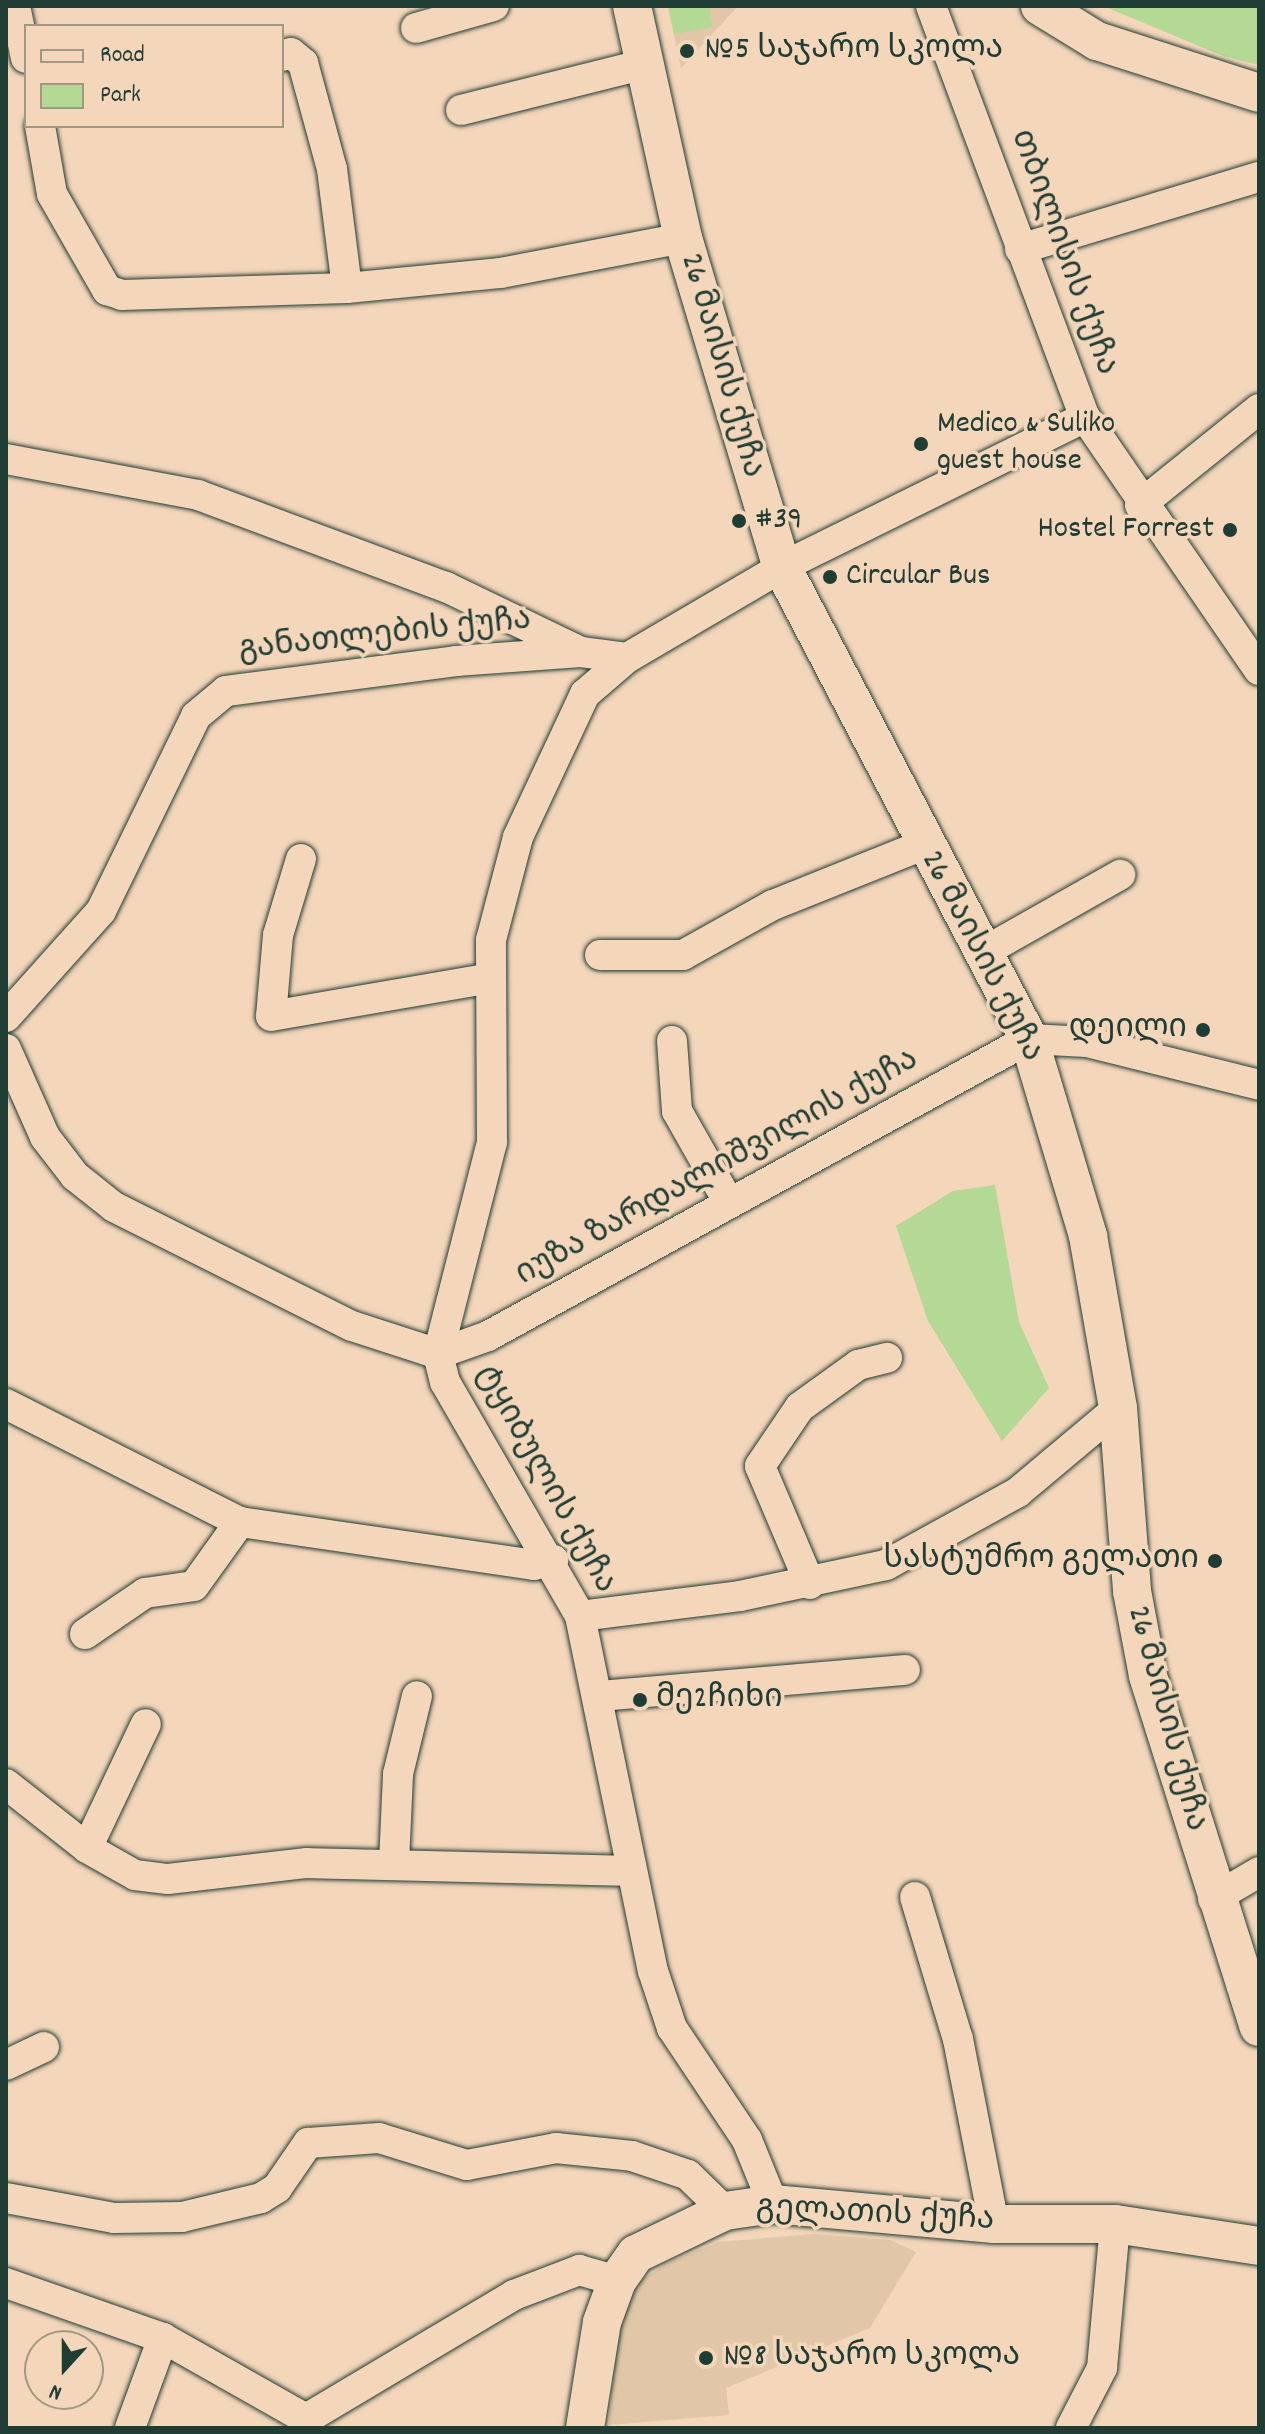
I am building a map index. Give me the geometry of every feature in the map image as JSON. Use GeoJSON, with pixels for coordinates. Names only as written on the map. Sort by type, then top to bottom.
{"type":"FeatureCollection","features":[{"type":"Feature","properties":{"kind":"main road","name":"26 მაისის ქუჩა"},"geometry":{"type":"LineString","coordinates":[[632,6],[683,238],[782,567],[923,845],[1029,1039],[1088,1236],[1118,1408],[1137,1619],[1213,1899],[1259,2027]]}},
{"type":"Feature","properties":{"kind":"main road"},"geometry":{"type":"LineString","coordinates":[[1040,6],[1097,41],[1259,93]]}},
{"type":"Feature","properties":{"kind":"main road","name":"გელათის ქუჩა"},"geometry":{"type":"LineString","coordinates":[[585,2428],[602,2322],[617,2281],[636,2254],[725,2211],[773,2204],[994,2224],[1115,2224],[1259,2246]]}},
{"type":"Feature","properties":{"kind":"street"},"geometry":{"type":"LineString","coordinates":[[15,6],[24,49]]}},
{"type":"Feature","properties":{"kind":"street"},"geometry":{"type":"LineString","coordinates":[[416,28],[494,6]]}},
{"type":"Feature","properties":{"kind":"street","name":"თბილისის ქუჩა"},"geometry":{"type":"LineString","coordinates":[[931,6],[1085,417],[1140,505],[1256,659]]}},
{"type":"Feature","properties":{"kind":"street"},"geometry":{"type":"LineString","coordinates":[[284,55],[291,53],[303,63],[332,169],[347,288]]}},
{"type":"Feature","properties":{"kind":"street"},"geometry":{"type":"LineString","coordinates":[[461,110],[645,64]]}},
{"type":"Feature","properties":{"kind":"street"},"geometry":{"type":"LineString","coordinates":[[40,128],[52,194],[107,290],[347,288],[528,269],[683,238]]}},
{"type":"Feature","properties":{"kind":"street"},"geometry":{"type":"LineString","coordinates":[[1020,249],[1259,177]]}},
{"type":"Feature","properties":{"kind":"street"},"geometry":{"type":"LineString","coordinates":[[1140,505],[1259,409]]}},
{"type":"Feature","properties":{"kind":"street"},"geometry":{"type":"LineString","coordinates":[[438,1354],[492,1142],[491,940],[524,822],[585,694],[627,658],[782,567],[1085,417]]}},
{"type":"Feature","properties":{"kind":"street"},"geometry":{"type":"LineString","coordinates":[[6,459],[198,495],[446,587],[581,652]]}},
{"type":"Feature","properties":{"kind":"street","name":"განათლების ქუჩა"},"geometry":{"type":"LineString","coordinates":[[8,1008],[101,911],[196,716],[226,691],[340,671],[581,652],[627,658]]}},
{"type":"Feature","properties":{"kind":"street"},"geometry":{"type":"LineString","coordinates":[[600,955],[683,955],[773,905],[923,845]]}},
{"type":"Feature","properties":{"kind":"street"},"geometry":{"type":"LineString","coordinates":[[301,859],[278,935],[271,1016],[490,978]]}},
{"type":"Feature","properties":{"kind":"street"},"geometry":{"type":"LineString","coordinates":[[982,953],[1120,875]]}},
{"type":"Feature","properties":{"kind":"street"},"geometry":{"type":"LineString","coordinates":[[1029,1039],[1087,1042],[1244,1083],[1259,1105]]}},
{"type":"Feature","properties":{"kind":"street","name":"იუზა ზარდალიშვილის ქუჩა"},"geometry":{"type":"LineString","coordinates":[[438,1354],[488,1336],[1029,1039]]}},
{"type":"Feature","properties":{"kind":"street"},"geometry":{"type":"LineString","coordinates":[[672,1041],[677,1111],[729,1203]]}},
{"type":"Feature","properties":{"kind":"street","name":"ტყიბულის ქუჩა"},"geometry":{"type":"LineString","coordinates":[[6,1049],[45,1137],[75,1176],[114,1207],[352,1326],[438,1354],[445,1382],[553,1560],[580,1616],[625,1806],[628,1871],[672,2028],[747,2140],[773,2204]]}},
{"type":"Feature","properties":{"kind":"street"},"geometry":{"type":"LineString","coordinates":[[810,1584],[760,1466],[800,1407],[858,1365],[887,1358]]}},
{"type":"Feature","properties":{"kind":"street"},"geometry":{"type":"LineString","coordinates":[[6,1404],[240,1522],[534,1565],[553,1560]]}},
{"type":"Feature","properties":{"kind":"street"},"geometry":{"type":"LineString","coordinates":[[580,1616],[810,1584],[886,1565],[1018,1492],[1118,1408]]}},
{"type":"Feature","properties":{"kind":"street"},"geometry":{"type":"LineString","coordinates":[[85,1634],[145,1593],[194,1586],[240,1522]]}},
{"type":"Feature","properties":{"kind":"street"},"geometry":{"type":"LineString","coordinates":[[600,1696],[905,1670]]}},
{"type":"Feature","properties":{"kind":"street"},"geometry":{"type":"LineString","coordinates":[[394,1863],[398,1774],[417,1696]]}},
{"type":"Feature","properties":{"kind":"street"},"geometry":{"type":"LineString","coordinates":[[87,1848],[146,1724]]}},
{"type":"Feature","properties":{"kind":"street"},"geometry":{"type":"LineString","coordinates":[[6,1784],[87,1848],[135,1875],[168,1879],[235,1867],[394,1863],[628,1871]]}},
{"type":"Feature","properties":{"kind":"street"},"geometry":{"type":"LineString","coordinates":[[1213,1899],[1259,1872]]}},
{"type":"Feature","properties":{"kind":"street"},"geometry":{"type":"LineString","coordinates":[[915,1897],[958,2039],[994,2224]]}},
{"type":"Feature","properties":{"kind":"street"},"geometry":{"type":"LineString","coordinates":[[6,2065],[44,2047]]}},
{"type":"Feature","properties":{"kind":"street"},"geometry":{"type":"LineString","coordinates":[[6,2198],[114,2218],[182,2217],[261,2198],[277,2188],[308,2143],[379,2138],[467,2165],[556,2148],[632,2156],[688,2175],[725,2211]]}},
{"type":"Feature","properties":{"kind":"street"},"geometry":{"type":"LineString","coordinates":[[1071,2428],[1102,2368],[1115,2224]]}},
{"type":"Feature","properties":{"kind":"street"},"geometry":{"type":"LineString","coordinates":[[6,2283],[163,2338],[306,2419],[324,2415],[514,2295],[579,2270],[617,2281]]}},
{"type":"Feature","properties":{"kind":"street"},"geometry":{"type":"LineString","coordinates":[[130,2428],[163,2338]]}},
{"type":"Feature","properties":{"kind":"shaded area","name":"№5 საჯარო სკოლა"},"geometry":{"type":"Polygon","coordinates":[[[668,6],[738,6],[681,68],[668,6]]]}},
{"type":"Feature","properties":{"kind":"shaded area","name":"№8 საჯარო სკოლა"},"geometry":{"type":"Polygon","coordinates":[[[813,2234],[890,2240],[916,2252],[870,2328],[726,2388],[729,2415],[609,2425],[618,2322],[630,2289],[666,2263],[719,2242],[813,2234]]]}},
{"type":"Feature","properties":{"kind":"green space"},"geometry":{"type":"Polygon","coordinates":[[[668,6],[709,6],[713,27],[674,34],[668,6]]]}},
{"type":"Feature","properties":{"kind":"green space"},"geometry":{"type":"Polygon","coordinates":[[[1103,6],[1259,6],[1259,65],[1223,56],[1103,6]]]}},
{"type":"Feature","properties":{"kind":"green space"},"geometry":{"type":"Polygon","coordinates":[[[995,1185],[1019,1322],[1049,1388],[1002,1441],[928,1321],[896,1226],[953,1191],[995,1185]]]}},
{"type":"Feature","properties":{"kind":"place","name":"№5 საჯარო სკოლა"},"geometry":{"type":"Point","coordinates":[687,51]}},
{"type":"Feature","properties":{"kind":"place","name":"Medico & Suliko guest house"},"geometry":{"type":"Point","coordinates":[921,444]}},
{"type":"Feature","properties":{"kind":"place","name":"#39"},"geometry":{"type":"Point","coordinates":[739,521]}},
{"type":"Feature","properties":{"kind":"place","name":"Hostel Forrest"},"geometry":{"type":"Point","coordinates":[1230,530]}},
{"type":"Feature","properties":{"kind":"place","name":"Circular Bus"},"geometry":{"type":"Point","coordinates":[830,577]}},
{"type":"Feature","properties":{"kind":"place","name":"დეილი"},"geometry":{"type":"Point","coordinates":[1203,1030]}},
{"type":"Feature","properties":{"kind":"place","name":"სასტუმრო გელათი"},"geometry":{"type":"Point","coordinates":[1215,1561]}},
{"type":"Feature","properties":{"kind":"place","name":"მე2ჩიხი"},"geometry":{"type":"Point","coordinates":[640,1700]}},
{"type":"Feature","properties":{"kind":"place","name":"№8 საჯარო სკოლა"},"geometry":{"type":"Point","coordinates":[706,2358]}}]}
